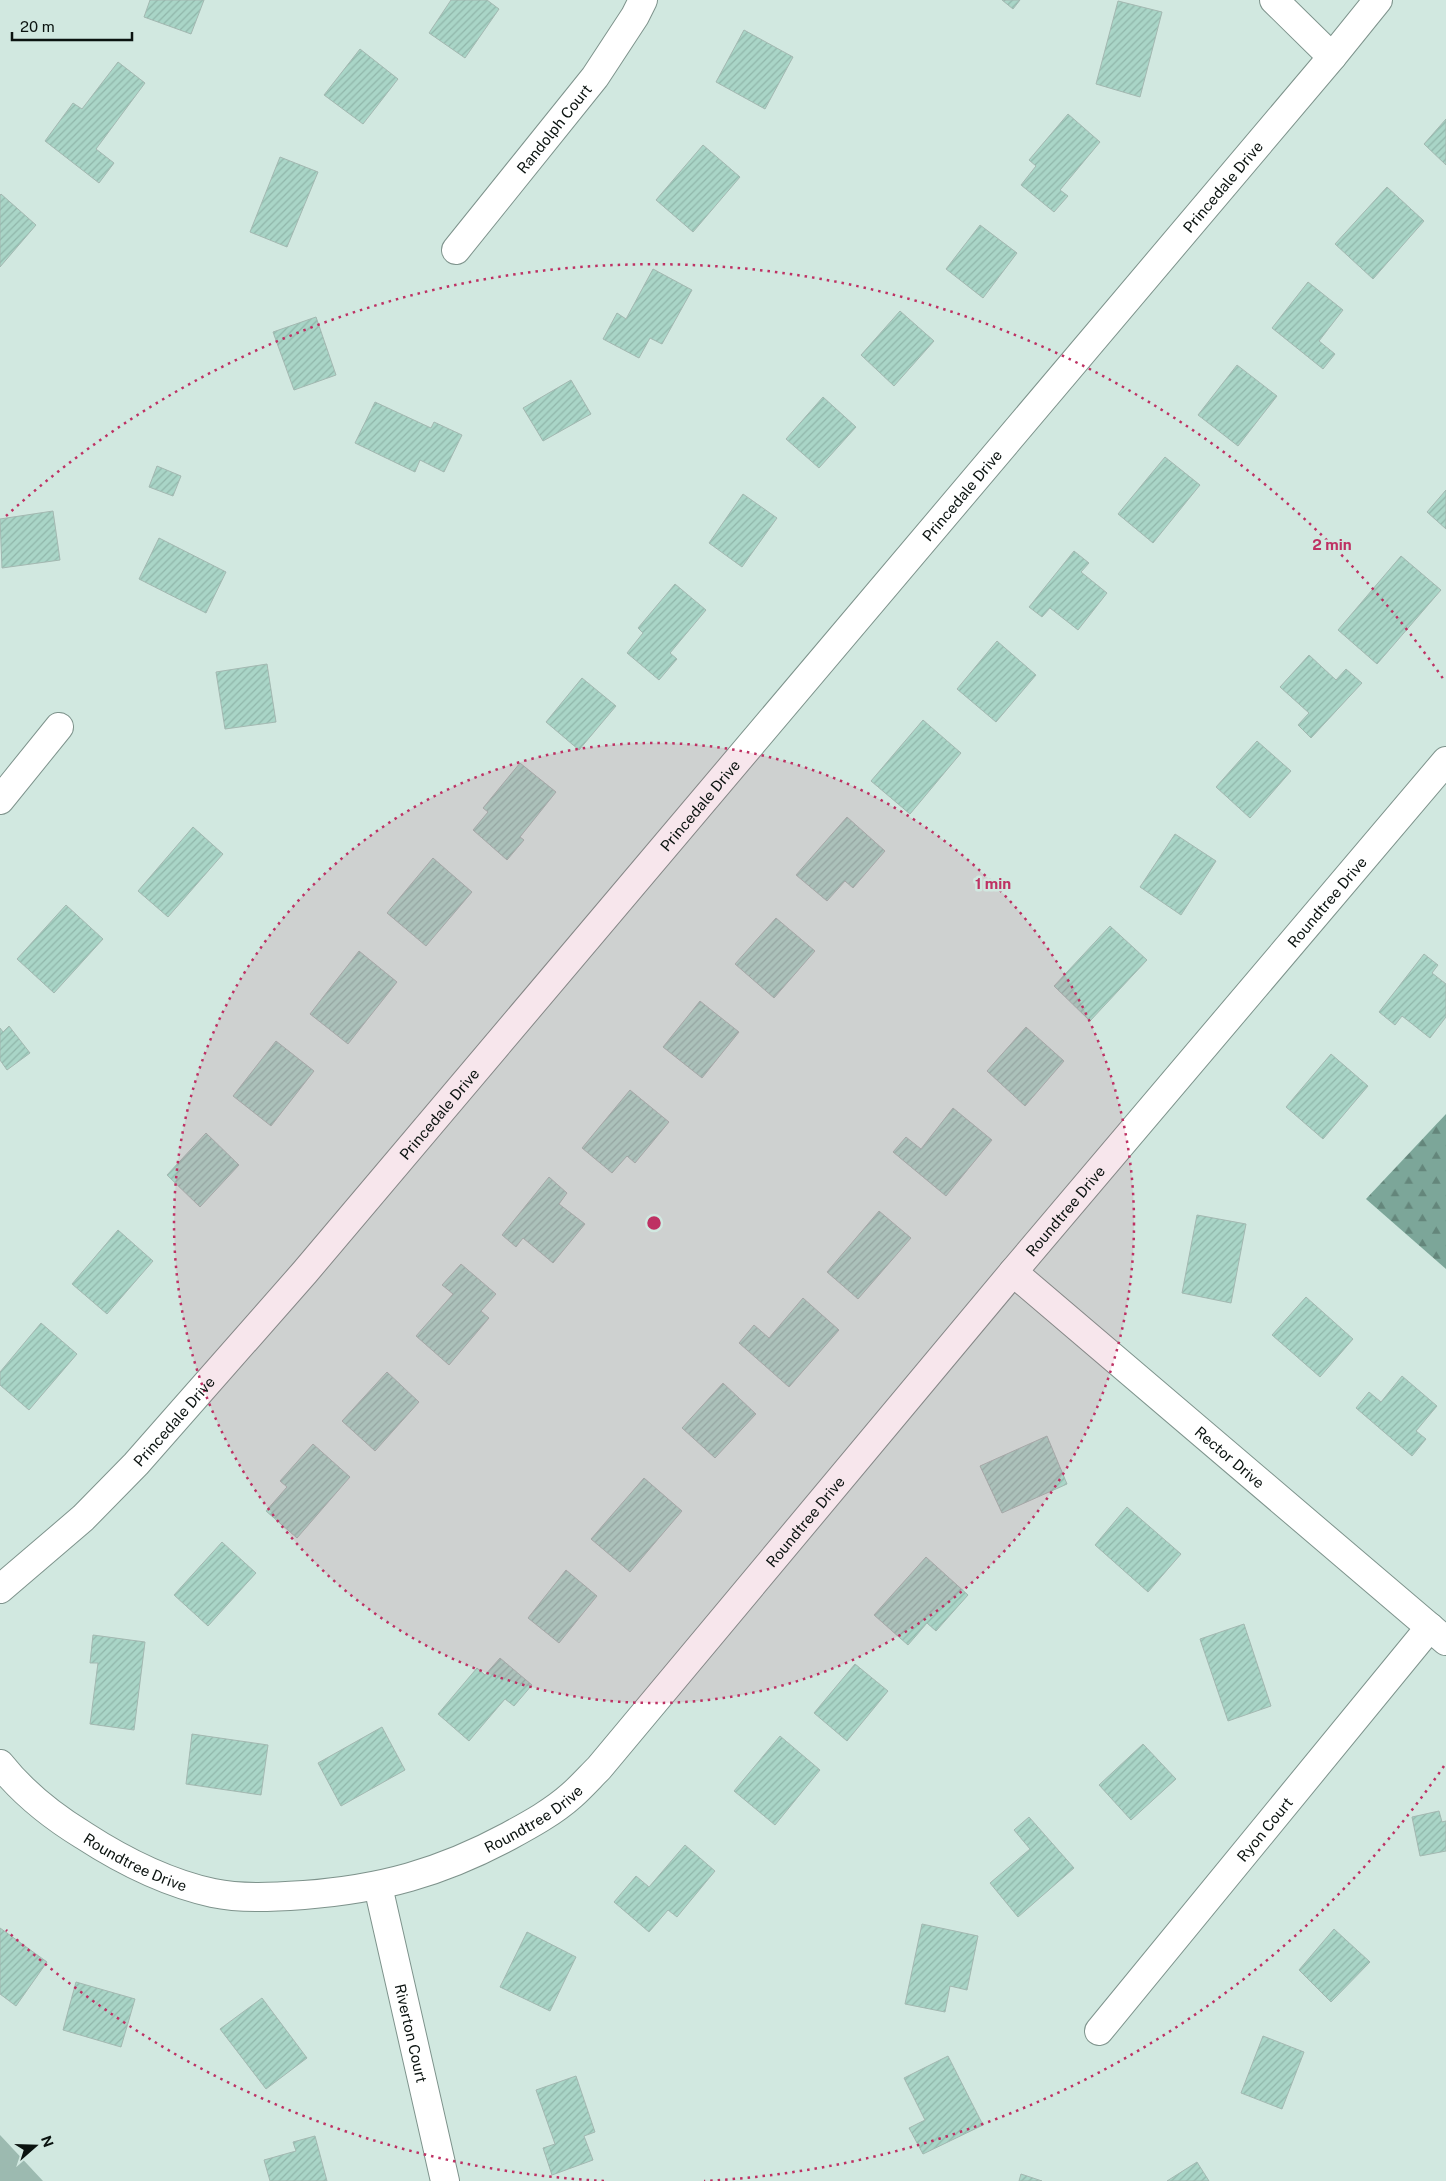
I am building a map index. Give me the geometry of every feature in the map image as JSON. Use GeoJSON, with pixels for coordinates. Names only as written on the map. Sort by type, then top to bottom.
{"type":"FeatureCollection","features":[{"type":"Feature","properties":{"kind":"street","name":"Randolph Court"},"geometry":{"type":"LineString","coordinates":[[456,250],[595,77],[635,16],[643,0]]}},
{"type":"Feature","properties":{"kind":"street"},"geometry":{"type":"LineString","coordinates":[[1274,0],[1332,57]]}},
{"type":"Feature","properties":{"kind":"street","name":"Princedale Drive"},"geometry":{"type":"LineString","coordinates":[[0,1589],[82,1518],[136,1464],[305,1272],[1332,57],[1378,0]]}},
{"type":"Feature","properties":{"kind":"street"},"geometry":{"type":"LineString","coordinates":[[0,800],[59,727]]}},
{"type":"Feature","properties":{"kind":"street","name":"Roundtree Drive"},"geometry":{"type":"LineString","coordinates":[[0,1764],[29,1796],[62,1822],[105,1850],[150,1872],[183,1885],[216,1893],[249,1897],[281,1897],[346,1892],[422,1875],[482,1850],[535,1822],[572,1796],[599,1768],[1013,1272],[1446,761]]}},
{"type":"Feature","properties":{"kind":"street","name":"Rector Drive"},"geometry":{"type":"LineString","coordinates":[[1013,1272],[1438,1634]]}},
{"type":"Feature","properties":{"kind":"street","name":"Ryon Court"},"geometry":{"type":"LineString","coordinates":[[1100,2031],[1438,1634]]}},
{"type":"Feature","properties":{"kind":"street","name":"Riverton Court"},"geometry":{"type":"LineString","coordinates":[[378,1886],[445,2181]]}},
{"type":"Feature","properties":{"kind":"green space"},"geometry":{"type":"Polygon","coordinates":[[[1446,1114],[1446,1269],[1366,1199],[1446,1114]]]}},
{"type":"Feature","properties":{"kind":"green space"},"geometry":{"type":"Polygon","coordinates":[[[0,2135],[43,2181],[0,2181],[0,2135]]]}},
{"type":"Feature","properties":{"kind":"building"},"geometry":{"type":"Polygon","coordinates":[[[150,0],[204,0],[191,34],[144,17],[150,0]]]}},
{"type":"Feature","properties":{"kind":"building"},"geometry":{"type":"Polygon","coordinates":[[[451,0],[487,0],[499,9],[465,58],[429,33],[451,0]]]}},
{"type":"Feature","properties":{"kind":"building"},"geometry":{"type":"Polygon","coordinates":[[[1002,0],[1020,0],[1013,9],[1002,0]]]}},
{"type":"Feature","properties":{"kind":"building"},"geometry":{"type":"Polygon","coordinates":[[[1118,1],[1162,12],[1140,97],[1096,84],[1118,1]]]}},
{"type":"Feature","properties":{"kind":"building"},"geometry":{"type":"Polygon","coordinates":[[[744,30],[793,57],[765,109],[716,82],[744,30]]]}},
{"type":"Feature","properties":{"kind":"building"},"geometry":{"type":"Polygon","coordinates":[[[360,49],[398,79],[363,124],[324,95],[360,49]]]}},
{"type":"Feature","properties":{"kind":"building"},"geometry":{"type":"Polygon","coordinates":[[[118,62],[145,83],[96,149],[114,163],[99,183],[45,141],[73,103],[82,109],[118,62]]]}},
{"type":"Feature","properties":{"kind":"building"},"geometry":{"type":"Polygon","coordinates":[[[1068,114],[1100,142],[1060,190],[1068,196],[1054,212],[1021,185],[1036,166],[1029,160],[1068,114]]]}},
{"type":"Feature","properties":{"kind":"building"},"geometry":{"type":"Polygon","coordinates":[[[1446,119],[1446,165],[1424,144],[1446,119]]]}},
{"type":"Feature","properties":{"kind":"building"},"geometry":{"type":"Polygon","coordinates":[[[703,145],[740,177],[693,232],[656,200],[703,145]]]}},
{"type":"Feature","properties":{"kind":"building"},"geometry":{"type":"Polygon","coordinates":[[[280,157],[318,172],[287,247],[250,232],[280,157]]]}},
{"type":"Feature","properties":{"kind":"building"},"geometry":{"type":"Polygon","coordinates":[[[1387,187],[1424,221],[1373,279],[1335,244],[1387,187]]]}},
{"type":"Feature","properties":{"kind":"building"},"geometry":{"type":"Polygon","coordinates":[[[0,195],[36,225],[0,267],[0,195]]]}},
{"type":"Feature","properties":{"kind":"building"},"geometry":{"type":"Polygon","coordinates":[[[980,225],[1017,253],[983,298],[946,269],[980,225]]]}},
{"type":"Feature","properties":{"kind":"building"},"geometry":{"type":"Polygon","coordinates":[[[653,269],[692,290],[662,344],[650,338],[639,358],[603,339],[617,313],[626,319],[653,269]]]}},
{"type":"Feature","properties":{"kind":"building"},"geometry":{"type":"Polygon","coordinates":[[[1308,282],[1343,310],[1319,341],[1335,354],[1323,369],[1272,328],[1308,282]]]}},
{"type":"Feature","properties":{"kind":"building"},"geometry":{"type":"Polygon","coordinates":[[[900,311],[934,341],[894,386],[861,355],[900,311]]]}},
{"type":"Feature","properties":{"kind":"building"},"geometry":{"type":"Polygon","coordinates":[[[316,317],[336,375],[294,390],[273,332],[316,317]]]}},
{"type":"Feature","properties":{"kind":"building"},"geometry":{"type":"Polygon","coordinates":[[[1237,365],[1277,396],[1238,446],[1198,415],[1237,365]]]}},
{"type":"Feature","properties":{"kind":"building"},"geometry":{"type":"Polygon","coordinates":[[[571,380],[591,414],[543,441],[523,408],[571,380]]]}},
{"type":"Feature","properties":{"kind":"building"},"geometry":{"type":"Polygon","coordinates":[[[823,397],[856,427],[819,468],[786,439],[823,397]]]}},
{"type":"Feature","properties":{"kind":"building"},"geometry":{"type":"Polygon","coordinates":[[[375,402],[431,428],[434,422],[462,435],[444,472],[420,460],[415,472],[355,443],[375,402]]]}},
{"type":"Feature","properties":{"kind":"building"},"geometry":{"type":"Polygon","coordinates":[[[1165,457],[1200,485],[1153,543],[1118,514],[1165,457]]]}},
{"type":"Feature","properties":{"kind":"building"},"geometry":{"type":"Polygon","coordinates":[[[157,466],[181,476],[173,496],[149,487],[157,466]]]}},
{"type":"Feature","properties":{"kind":"building"},"geometry":{"type":"Polygon","coordinates":[[[1446,490],[1446,529],[1427,512],[1446,490]]]}},
{"type":"Feature","properties":{"kind":"building"},"geometry":{"type":"Polygon","coordinates":[[[743,494],[777,518],[742,567],[709,543],[743,494]]]}},
{"type":"Feature","properties":{"kind":"building"},"geometry":{"type":"Polygon","coordinates":[[[53,511],[60,560],[2,568],[0,519],[53,511]]]}},
{"type":"Feature","properties":{"kind":"building"},"geometry":{"type":"Polygon","coordinates":[[[159,538],[226,572],[206,613],[139,579],[159,538]]]}},
{"type":"Feature","properties":{"kind":"building"},"geometry":{"type":"Polygon","coordinates":[[[1074,551],[1089,563],[1081,572],[1107,593],[1078,630],[1050,608],[1042,617],[1029,607],[1074,551]]]}},
{"type":"Feature","properties":{"kind":"building"},"geometry":{"type":"Polygon","coordinates":[[[1401,556],[1441,590],[1377,664],[1338,630],[1401,556]]]}},
{"type":"Feature","properties":{"kind":"building"},"geometry":{"type":"Polygon","coordinates":[[[675,584],[706,610],[670,653],[677,659],[659,680],[627,653],[643,633],[638,628],[675,584]]]}},
{"type":"Feature","properties":{"kind":"building"},"geometry":{"type":"Polygon","coordinates":[[[997,641],[1036,675],[996,722],[957,689],[997,641]]]}},
{"type":"Feature","properties":{"kind":"building"},"geometry":{"type":"Polygon","coordinates":[[[1309,655],[1336,680],[1346,669],[1362,683],[1311,738],[1298,725],[1309,713],[1280,687],[1309,655]]]}},
{"type":"Feature","properties":{"kind":"building"},"geometry":{"type":"Polygon","coordinates":[[[267,664],[276,722],[225,729],[216,672],[267,664]]]}},
{"type":"Feature","properties":{"kind":"building"},"geometry":{"type":"Polygon","coordinates":[[[582,678],[616,706],[579,750],[546,722],[582,678]]]}},
{"type":"Feature","properties":{"kind":"building"},"geometry":{"type":"Polygon","coordinates":[[[923,720],[961,753],[910,814],[871,781],[923,720]]]}},
{"type":"Feature","properties":{"kind":"building"},"geometry":{"type":"Polygon","coordinates":[[[1257,741],[1291,771],[1250,818],[1216,787],[1257,741]]]}},
{"type":"Feature","properties":{"kind":"building"},"geometry":{"type":"Polygon","coordinates":[[[520,763],[556,792],[520,837],[524,840],[507,860],[473,830],[488,812],[483,808],[520,763]]]}},
{"type":"Feature","properties":{"kind":"building"},"geometry":{"type":"Polygon","coordinates":[[[847,817],[885,851],[853,888],[845,881],[827,901],[796,875],[847,817]]]}},
{"type":"Feature","properties":{"kind":"building"},"geometry":{"type":"Polygon","coordinates":[[[193,827],[223,854],[168,917],[138,891],[193,827]]]}},
{"type":"Feature","properties":{"kind":"building"},"geometry":{"type":"Polygon","coordinates":[[[1175,834],[1216,861],[1181,915],[1140,887],[1175,834]]]}},
{"type":"Feature","properties":{"kind":"building"},"geometry":{"type":"Polygon","coordinates":[[[433,858],[472,892],[426,946],[387,913],[433,858]]]}},
{"type":"Feature","properties":{"kind":"building"},"geometry":{"type":"Polygon","coordinates":[[[66,905],[103,939],[54,993],[17,959],[66,905]]]}},
{"type":"Feature","properties":{"kind":"building"},"geometry":{"type":"Polygon","coordinates":[[[776,918],[815,951],[774,998],[735,964],[776,918]]]}},
{"type":"Feature","properties":{"kind":"building"},"geometry":{"type":"Polygon","coordinates":[[[1110,926],[1147,960],[1090,1021],[1054,986],[1110,926]]]}},
{"type":"Feature","properties":{"kind":"building"},"geometry":{"type":"Polygon","coordinates":[[[359,951],[397,982],[348,1044],[310,1014],[359,951]]]}},
{"type":"Feature","properties":{"kind":"building"},"geometry":{"type":"Polygon","coordinates":[[[1424,954],[1438,965],[1432,973],[1446,984],[1446,1017],[1430,1038],[1402,1016],[1395,1025],[1379,1012],[1424,954]]]}},
{"type":"Feature","properties":{"kind":"building"},"geometry":{"type":"Polygon","coordinates":[[[700,1001],[739,1032],[702,1078],[663,1047],[700,1001]]]}},
{"type":"Feature","properties":{"kind":"building"},"geometry":{"type":"Polygon","coordinates":[[[9,1026],[30,1053],[7,1070],[0,1060],[0,1028],[3,1032],[9,1026]]]}},
{"type":"Feature","properties":{"kind":"building"},"geometry":{"type":"Polygon","coordinates":[[[1026,1027],[1064,1061],[1025,1106],[987,1071],[1026,1027]]]}},
{"type":"Feature","properties":{"kind":"building"},"geometry":{"type":"Polygon","coordinates":[[[276,1041],[314,1071],[271,1126],[233,1096],[276,1041]]]}},
{"type":"Feature","properties":{"kind":"building"},"geometry":{"type":"Polygon","coordinates":[[[1331,1054],[1368,1086],[1323,1139],[1286,1107],[1331,1054]]]}},
{"type":"Feature","properties":{"kind":"building"},"geometry":{"type":"Polygon","coordinates":[[[630,1090],[669,1122],[635,1163],[627,1156],[612,1173],[582,1148],[630,1090]]]}},
{"type":"Feature","properties":{"kind":"building"},"geometry":{"type":"Polygon","coordinates":[[[953,1108],[992,1140],[946,1196],[893,1152],[906,1137],[921,1149],[953,1108]]]}},
{"type":"Feature","properties":{"kind":"building"},"geometry":{"type":"Polygon","coordinates":[[[206,1133],[239,1165],[200,1207],[167,1175],[206,1133]]]}},
{"type":"Feature","properties":{"kind":"building"},"geometry":{"type":"Polygon","coordinates":[[[549,1177],[567,1193],[559,1204],[585,1224],[553,1263],[523,1238],[516,1247],[502,1235],[549,1177]]]}},
{"type":"Feature","properties":{"kind":"building"},"geometry":{"type":"Polygon","coordinates":[[[879,1211],[911,1238],[858,1299],[827,1272],[879,1211]]]}},
{"type":"Feature","properties":{"kind":"building"},"geometry":{"type":"Polygon","coordinates":[[[1197,1215],[1246,1224],[1231,1303],[1182,1293],[1197,1215]]]}},
{"type":"Feature","properties":{"kind":"building"},"geometry":{"type":"Polygon","coordinates":[[[118,1230],[153,1261],[107,1314],[72,1284],[118,1230]]]}},
{"type":"Feature","properties":{"kind":"building"},"geometry":{"type":"Polygon","coordinates":[[[461,1264],[496,1294],[481,1311],[489,1318],[449,1365],[416,1336],[453,1294],[442,1285],[461,1264]]]}},
{"type":"Feature","properties":{"kind":"building"},"geometry":{"type":"Polygon","coordinates":[[[1306,1297],[1353,1339],[1320,1377],[1272,1335],[1306,1297]]]}},
{"type":"Feature","properties":{"kind":"building"},"geometry":{"type":"Polygon","coordinates":[[[803,1298],[839,1330],[789,1387],[739,1343],[754,1325],[769,1338],[803,1298]]]}},
{"type":"Feature","properties":{"kind":"building"},"geometry":{"type":"Polygon","coordinates":[[[41,1323],[77,1354],[29,1410],[0,1385],[0,1372],[41,1323]]]}},
{"type":"Feature","properties":{"kind":"building"},"geometry":{"type":"Polygon","coordinates":[[[387,1372],[419,1402],[375,1451],[342,1421],[387,1372]]]}},
{"type":"Feature","properties":{"kind":"building"},"geometry":{"type":"Polygon","coordinates":[[[1402,1376],[1437,1406],[1416,1431],[1426,1439],[1412,1456],[1356,1408],[1369,1392],[1381,1402],[1402,1376]]]}},
{"type":"Feature","properties":{"kind":"building"},"geometry":{"type":"Polygon","coordinates":[[[723,1383],[756,1414],[715,1458],[682,1428],[723,1383]]]}},
{"type":"Feature","properties":{"kind":"building"},"geometry":{"type":"Polygon","coordinates":[[[1047,1436],[1067,1484],[1002,1513],[980,1466],[1047,1436]]]}},
{"type":"Feature","properties":{"kind":"building"},"geometry":{"type":"Polygon","coordinates":[[[313,1444],[350,1477],[297,1538],[266,1511],[287,1487],[280,1481],[313,1444]]]}},
{"type":"Feature","properties":{"kind":"building"},"geometry":{"type":"Polygon","coordinates":[[[644,1478],[682,1511],[630,1572],[591,1539],[644,1478]]]}},
{"type":"Feature","properties":{"kind":"building"},"geometry":{"type":"Polygon","coordinates":[[[1127,1507],[1181,1554],[1148,1592],[1095,1545],[1127,1507]]]}},
{"type":"Feature","properties":{"kind":"building"},"geometry":{"type":"Polygon","coordinates":[[[222,1542],[256,1573],[208,1626],[174,1595],[222,1542]]]}},
{"type":"Feature","properties":{"kind":"building"},"geometry":{"type":"Polygon","coordinates":[[[926,1557],[968,1595],[936,1631],[927,1623],[908,1645],[874,1615],[926,1557]]]}},
{"type":"Feature","properties":{"kind":"building"},"geometry":{"type":"Polygon","coordinates":[[[566,1570],[597,1596],[559,1643],[528,1618],[566,1570]]]}},
{"type":"Feature","properties":{"kind":"building"},"geometry":{"type":"Polygon","coordinates":[[[1244,1624],[1271,1706],[1228,1721],[1200,1639],[1244,1624]]]}},
{"type":"Feature","properties":{"kind":"building"},"geometry":{"type":"Polygon","coordinates":[[[93,1635],[145,1642],[134,1730],[90,1724],[98,1663],[90,1663],[93,1635]]]}},
{"type":"Feature","properties":{"kind":"building"},"geometry":{"type":"Polygon","coordinates":[[[500,1658],[532,1685],[514,1706],[505,1699],[469,1741],[438,1714],[477,1668],[485,1675],[500,1658]]]}},
{"type":"Feature","properties":{"kind":"building"},"geometry":{"type":"Polygon","coordinates":[[[855,1664],[888,1691],[847,1741],[814,1713],[855,1664]]]}},
{"type":"Feature","properties":{"kind":"building"},"geometry":{"type":"Polygon","coordinates":[[[382,1727],[405,1770],[341,1806],[318,1763],[382,1727]]]}},
{"type":"Feature","properties":{"kind":"building"},"geometry":{"type":"Polygon","coordinates":[[[192,1734],[268,1745],[261,1795],[186,1784],[192,1734]]]}},
{"type":"Feature","properties":{"kind":"building"},"geometry":{"type":"Polygon","coordinates":[[[780,1736],[820,1770],[775,1825],[734,1791],[780,1736]]]}},
{"type":"Feature","properties":{"kind":"building"},"geometry":{"type":"Polygon","coordinates":[[[1143,1744],[1176,1779],[1131,1820],[1099,1785],[1143,1744]]]}},
{"type":"Feature","properties":{"kind":"building"},"geometry":{"type":"Polygon","coordinates":[[[1439,1811],[1442,1822],[1446,1821],[1446,1851],[1420,1856],[1412,1817],[1439,1811]]]}},
{"type":"Feature","properties":{"kind":"building"},"geometry":{"type":"Polygon","coordinates":[[[1029,1817],[1074,1868],[1018,1917],[990,1883],[1030,1849],[1014,1830],[1029,1817]]]}},
{"type":"Feature","properties":{"kind":"building"},"geometry":{"type":"Polygon","coordinates":[[[685,1845],[715,1871],[677,1917],[668,1910],[649,1932],[614,1902],[636,1876],[649,1887],[685,1845]]]}},
{"type":"Feature","properties":{"kind":"building"},"geometry":{"type":"Polygon","coordinates":[[[922,1924],[978,1936],[967,1990],[950,1986],[945,2012],[905,2004],[922,1924]]]}},
{"type":"Feature","properties":{"kind":"building"},"geometry":{"type":"Polygon","coordinates":[[[0,1928],[47,1962],[16,2006],[0,1994],[0,1928]]]}},
{"type":"Feature","properties":{"kind":"building"},"geometry":{"type":"Polygon","coordinates":[[[1334,1929],[1370,1962],[1331,2002],[1299,1970],[1334,1929]]]}},
{"type":"Feature","properties":{"kind":"building"},"geometry":{"type":"Polygon","coordinates":[[[527,1932],[576,1957],[550,2011],[500,1987],[527,1932]]]}},
{"type":"Feature","properties":{"kind":"building"},"geometry":{"type":"Polygon","coordinates":[[[76,1982],[135,1999],[121,2047],[63,2030],[76,1982]]]}},
{"type":"Feature","properties":{"kind":"building"},"geometry":{"type":"Polygon","coordinates":[[[262,1998],[307,2058],[266,2089],[220,2029],[262,1998]]]}},
{"type":"Feature","properties":{"kind":"building"},"geometry":{"type":"Polygon","coordinates":[[[1263,2036],[1304,2052],[1282,2109],[1241,2093],[1263,2036]]]}},
{"type":"Feature","properties":{"kind":"building"},"geometry":{"type":"Polygon","coordinates":[[[948,2056],[983,2125],[923,2154],[909,2128],[925,2120],[904,2078],[948,2056]]]}},
{"type":"Feature","properties":{"kind":"building"},"geometry":{"type":"Polygon","coordinates":[[[576,2076],[595,2132],[584,2136],[593,2160],[552,2175],[543,2148],[555,2144],[536,2090],[576,2076]]]}},
{"type":"Feature","properties":{"kind":"building"},"geometry":{"type":"Polygon","coordinates":[[[315,2136],[327,2181],[270,2181],[264,2160],[296,2151],[293,2142],[315,2136]]]}},
{"type":"Feature","properties":{"kind":"building"},"geometry":{"type":"Polygon","coordinates":[[[1197,2162],[1209,2181],[1167,2181],[1197,2162]]]}},
{"type":"Feature","properties":{"kind":"building"},"geometry":{"type":"Polygon","coordinates":[[[1021,2174],[1042,2181],[1019,2181],[1021,2174]]]}}]}
